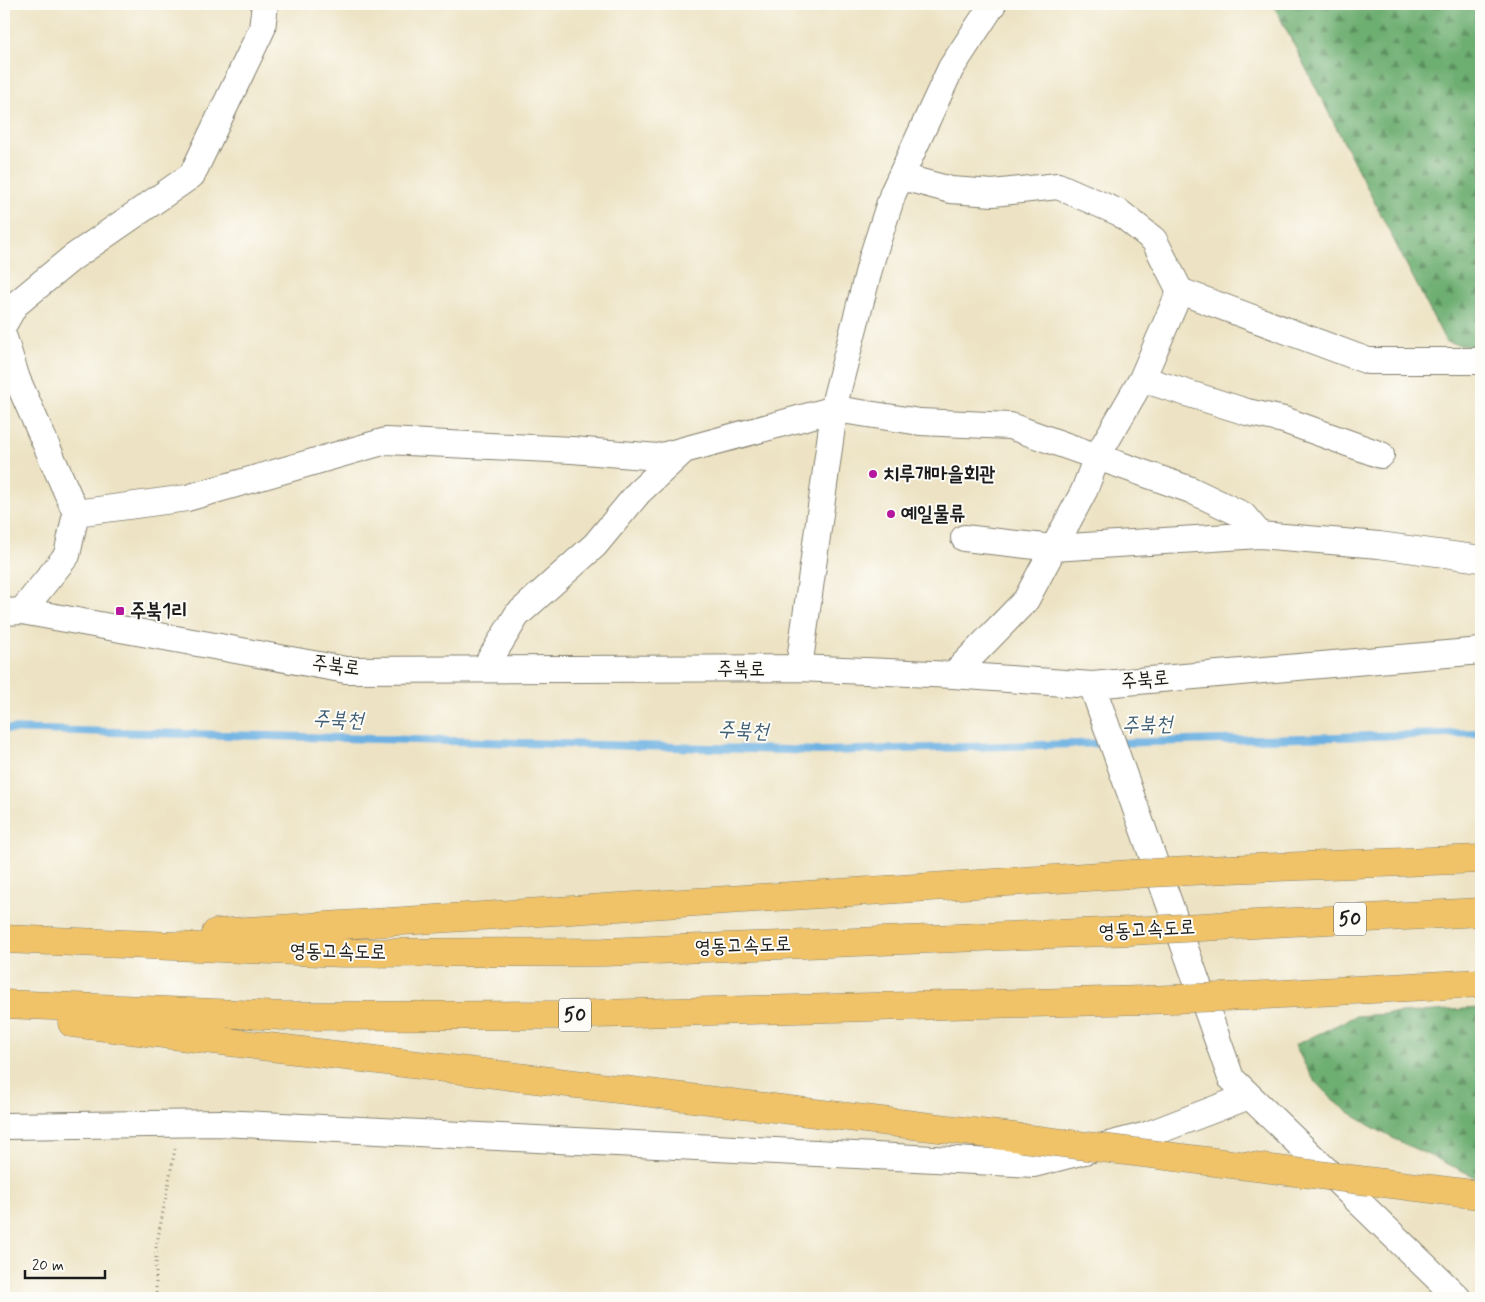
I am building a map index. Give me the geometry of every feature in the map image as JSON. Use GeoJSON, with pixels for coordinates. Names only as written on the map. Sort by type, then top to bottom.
{"type":"FeatureCollection","features":[{"type":"Feature","properties":{"kind":"highway"},"geometry":{"type":"LineString","coordinates":[[61,943],[1132,874],[1481,858]]}},
{"type":"Feature","properties":{"kind":"highway","name":"영동고속도로"},"geometry":{"type":"LineString","coordinates":[[4,939],[61,943],[344,953],[595,952],[1130,931],[1481,912]]}},
{"type":"Feature","properties":{"kind":"highway","name":"50"},"geometry":{"type":"LineString","coordinates":[[4,1004],[284,1016],[558,1015],[1146,1000],[1481,983]]}},
{"type":"Feature","properties":{"kind":"highway"},"geometry":{"type":"LineString","coordinates":[[4,1015],[1481,1195]]}},
{"type":"Feature","properties":{"kind":"street"},"geometry":{"type":"LineString","coordinates":[[4,324],[14,305],[72,258],[192,175],[262,29],[265,4]]}},
{"type":"Feature","properties":{"kind":"street"},"geometry":{"type":"LineString","coordinates":[[799,668],[836,398],[872,258],[893,193],[951,68],[993,4]]}},
{"type":"Feature","properties":{"kind":"street"},"geometry":{"type":"LineString","coordinates":[[902,177],[951,190],[993,193],[1058,186],[1120,213],[1154,240],[1180,291],[1368,361],[1478,361],[1481,359]]}},
{"type":"Feature","properties":{"kind":"street"},"geometry":{"type":"LineString","coordinates":[[953,675],[1026,600],[1084,491],[1097,457],[1142,380],[1180,291]]}},
{"type":"Feature","properties":{"kind":"street"},"geometry":{"type":"LineString","coordinates":[[4,338],[18,379],[76,513],[67,555],[13,611]]}},
{"type":"Feature","properties":{"kind":"street"},"geometry":{"type":"LineString","coordinates":[[1142,380],[1247,412],[1284,420],[1381,455]]}},
{"type":"Feature","properties":{"kind":"street"},"geometry":{"type":"LineString","coordinates":[[76,513],[187,498],[386,441],[572,450],[658,457],[835,409],[920,422],[1010,426],[1191,490],[1242,515],[1260,535]]}},
{"type":"Feature","properties":{"kind":"street"},"geometry":{"type":"LineString","coordinates":[[484,669],[517,616],[595,545],[639,492],[684,450]]}},
{"type":"Feature","properties":{"kind":"street"},"geometry":{"type":"LineString","coordinates":[[964,538],[1054,548],[1260,535],[1379,545],[1481,559]]}},
{"type":"Feature","properties":{"kind":"street","name":"주북로"},"geometry":{"type":"LineString","coordinates":[[13,611],[346,670],[799,668],[953,675],[1092,685],[1481,651]]}},
{"type":"Feature","properties":{"kind":"street"},"geometry":{"type":"LineString","coordinates":[[1092,685],[1230,1078],[1458,1298]]}},
{"type":"Feature","properties":{"kind":"street"},"geometry":{"type":"LineString","coordinates":[[4,1126],[220,1123],[1034,1164],[1147,1135],[1249,1096]]}},
{"type":"Feature","properties":{"kind":"path"},"geometry":{"type":"LineString","coordinates":[[156,1298],[156,1248],[179,1124]]}},
{"type":"Feature","properties":{"kind":"green space"},"geometry":{"type":"Polygon","coordinates":[[[1273,4],[1481,4],[1481,349],[1446,342],[1273,4]]]}},
{"type":"Feature","properties":{"kind":"green space"},"geometry":{"type":"Polygon","coordinates":[[[1481,1008],[1481,1180],[1393,1138],[1350,1113],[1331,1098],[1315,1081],[1295,1045],[1356,1016],[1481,1008]]]}},
{"type":"Feature","properties":{"kind":"waterway","name":"주북천"},"geometry":{"type":"LineString","coordinates":[[4,729],[824,751],[1481,733]]}},
{"type":"Feature","properties":{"kind":"place","name":"치루개마을회관"},"geometry":{"type":"Point","coordinates":[873,474]}},
{"type":"Feature","properties":{"kind":"place","name":"예일물류"},"geometry":{"type":"Point","coordinates":[891,514]}},
{"type":"Feature","properties":{"kind":"place","name":"주북1리"},"geometry":{"type":"Point","coordinates":[120,611]}}]}
